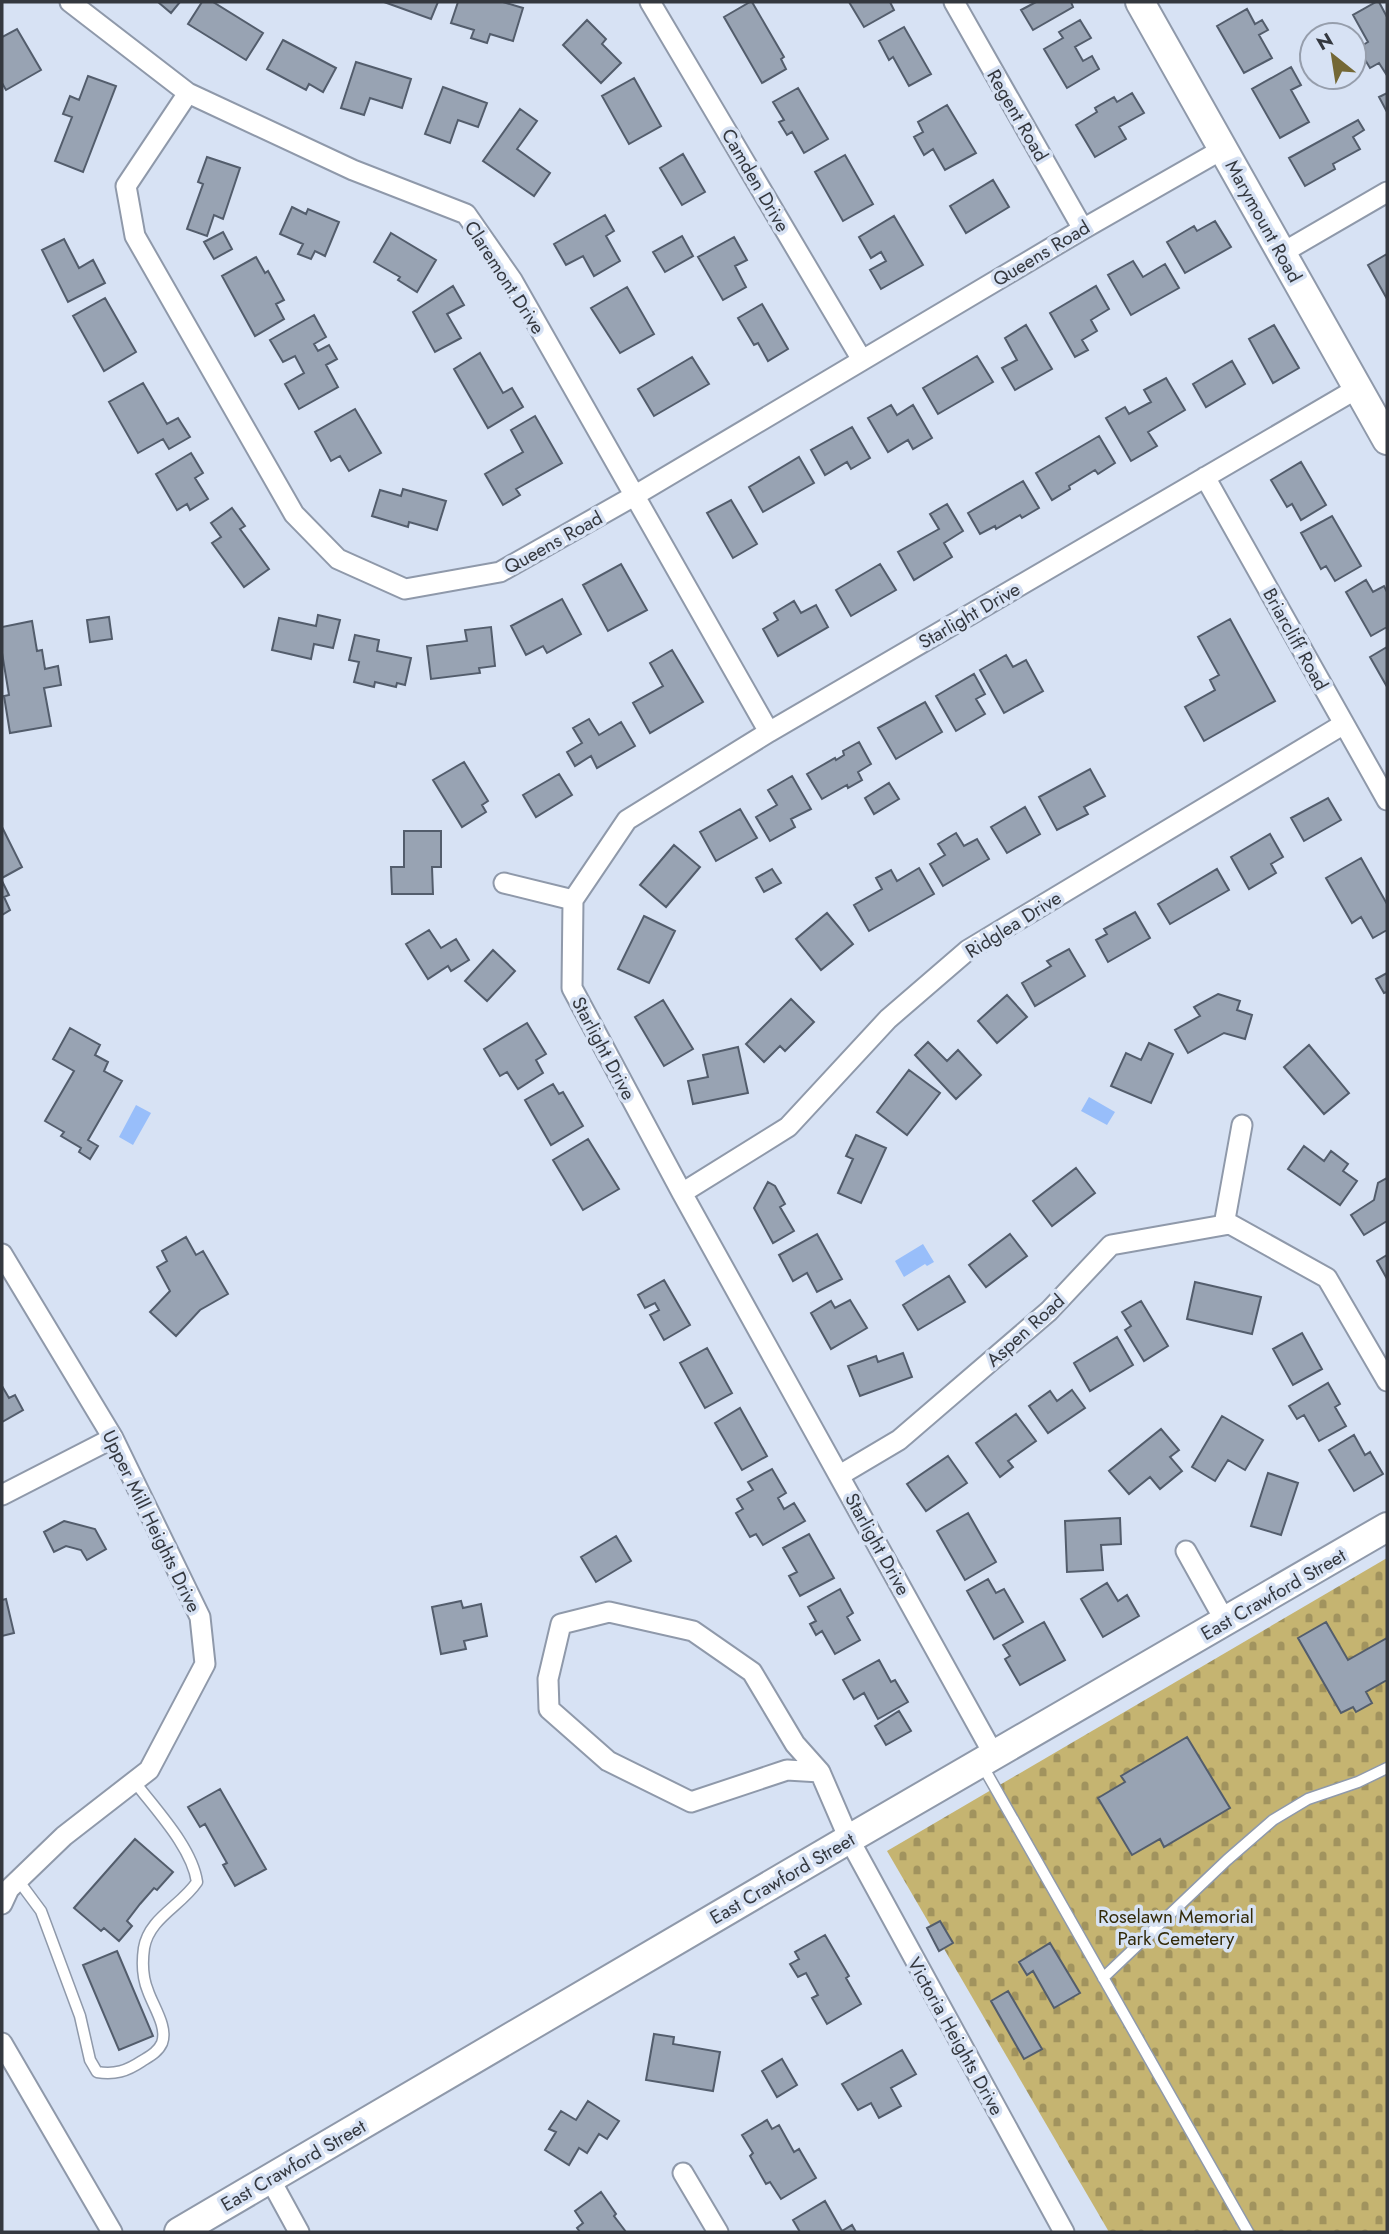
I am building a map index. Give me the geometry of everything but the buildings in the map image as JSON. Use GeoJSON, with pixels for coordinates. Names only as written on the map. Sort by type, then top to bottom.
{"type":"FeatureCollection","features":[{"type":"Feature","properties":{"kind":"street","name":"Claremont Drive"},"geometry":{"type":"LineString","coordinates":[[70,2],[188,93],[353,170],[466,215],[512,280],[769,732]]}},
{"type":"Feature","properties":{"kind":"street","name":"Camden Drive"},"geometry":{"type":"LineString","coordinates":[[650,2],[862,360]]}},
{"type":"Feature","properties":{"kind":"street","name":"Regent Road"},"geometry":{"type":"LineString","coordinates":[[954,2],[1083,229]]}},
{"type":"Feature","properties":{"kind":"street","name":"Marymount Road"},"geometry":{"type":"LineString","coordinates":[[1140,2],[1387,440]]}},
{"type":"Feature","properties":{"kind":"street","name":"Queens Road"},"geometry":{"type":"LineString","coordinates":[[188,93],[126,186],[135,236],[293,514],[338,559],[405,589],[500,572],[1223,149]]}},
{"type":"Feature","properties":{"kind":"street"},"geometry":{"type":"LineString","coordinates":[[1282,253],[1387,192]]}},
{"type":"Feature","properties":{"kind":"street","name":"Starlight Drive"},"geometry":{"type":"LineString","coordinates":[[988,1759],[840,1475],[682,1193],[572,988],[573,900],[627,820],[769,732],[1358,388]]}},
{"type":"Feature","properties":{"kind":"street","name":"Briarcliff Road"},"geometry":{"type":"LineString","coordinates":[[1205,477],[1387,800]]}},
{"type":"Feature","properties":{"kind":"street","name":"Ridglea Drive"},"geometry":{"type":"LineString","coordinates":[[682,1193],[788,1126],[888,1019],[968,950],[1344,724]]}},
{"type":"Feature","properties":{"kind":"street"},"geometry":{"type":"LineString","coordinates":[[504,883],[573,900]]}},
{"type":"Feature","properties":{"kind":"street"},"geometry":{"type":"LineString","coordinates":[[1242,1125],[1224,1225],[1230,1224],[1326,1278],[1387,1381]]}},
{"type":"Feature","properties":{"kind":"street","name":"Aspen Road"},"geometry":{"type":"LineString","coordinates":[[840,1475],[899,1440],[1049,1311],[1111,1245],[1224,1225]]}},
{"type":"Feature","properties":{"kind":"street","name":"Upper Mill Heights Drive"},"geometry":{"type":"LineString","coordinates":[[2,1254],[113,1438],[200,1617],[205,1664],[149,1770],[64,1836],[9,1889],[2,1904]]}},
{"type":"Feature","properties":{"kind":"street"},"geometry":{"type":"LineString","coordinates":[[2,1495],[113,1438]]}},
{"type":"Feature","properties":{"kind":"street","name":"East Crawford Street"},"geometry":{"type":"LineString","coordinates":[[179,2232],[1387,1527]]}},
{"type":"Feature","properties":{"kind":"street"},"geometry":{"type":"LineString","coordinates":[[1186,1550],[1225,1622]]}},
{"type":"Feature","properties":{"kind":"street","name":"Victoria Heights Drive"},"geometry":{"type":"LineString","coordinates":[[820,1772],[787,1770],[691,1802],[608,1761],[549,1709],[548,1679],[561,1624],[609,1612],[693,1630],[751,1672],[795,1744],[820,1772],[849,1839],[1064,2232]]}},
{"type":"Feature","properties":{"kind":"street"},"geometry":{"type":"LineString","coordinates":[[2,2043],[112,2232]]}},
{"type":"Feature","properties":{"kind":"street"},"geometry":{"type":"LineString","coordinates":[[683,2173],[718,2232]]}},
{"type":"Feature","properties":{"kind":"street"},"geometry":{"type":"LineString","coordinates":[[270,2179],[299,2232]]}},
{"type":"Feature","properties":{"kind":"lane"},"geometry":{"type":"LineString","coordinates":[[988,1759],[1103,1978],[1248,2232]]}},
{"type":"Feature","properties":{"kind":"lane"},"geometry":{"type":"LineString","coordinates":[[1103,1978],[1273,1819],[1308,1799],[1386,1771]]}},
{"type":"Feature","properties":{"kind":"lane"},"geometry":{"type":"LineString","coordinates":[[18,1880],[41,1912],[80,2016],[90,2060],[97,2072],[120,2073],[155,2052],[162,2042],[163,2032],[147,1989],[144,1949],[154,1924],[188,1895],[197,1882],[192,1863],[180,1842],[134,1781]]}},
{"type":"Feature","properties":{"kind":"green space","name":"Roselawn Memorial Park Cemetery"},"geometry":{"type":"Polygon","coordinates":[[[1387,1558],[1387,2232],[1109,2232],[887,1851],[1387,1558]]]}},
{"type":"Feature","properties":{"kind":"water"},"geometry":{"type":"Polygon","coordinates":[[[1089,1097],[1115,1112],[1107,1125],[1081,1111],[1089,1097]]]}},
{"type":"Feature","properties":{"kind":"water"},"geometry":{"type":"Polygon","coordinates":[[[136,1105],[151,1113],[133,1145],[119,1137],[136,1105]]]}},
{"type":"Feature","properties":{"kind":"water"},"geometry":{"type":"Polygon","coordinates":[[[923,1244],[934,1262],[927,1266],[925,1264],[904,1277],[895,1261],[923,1244]]]}}]}
